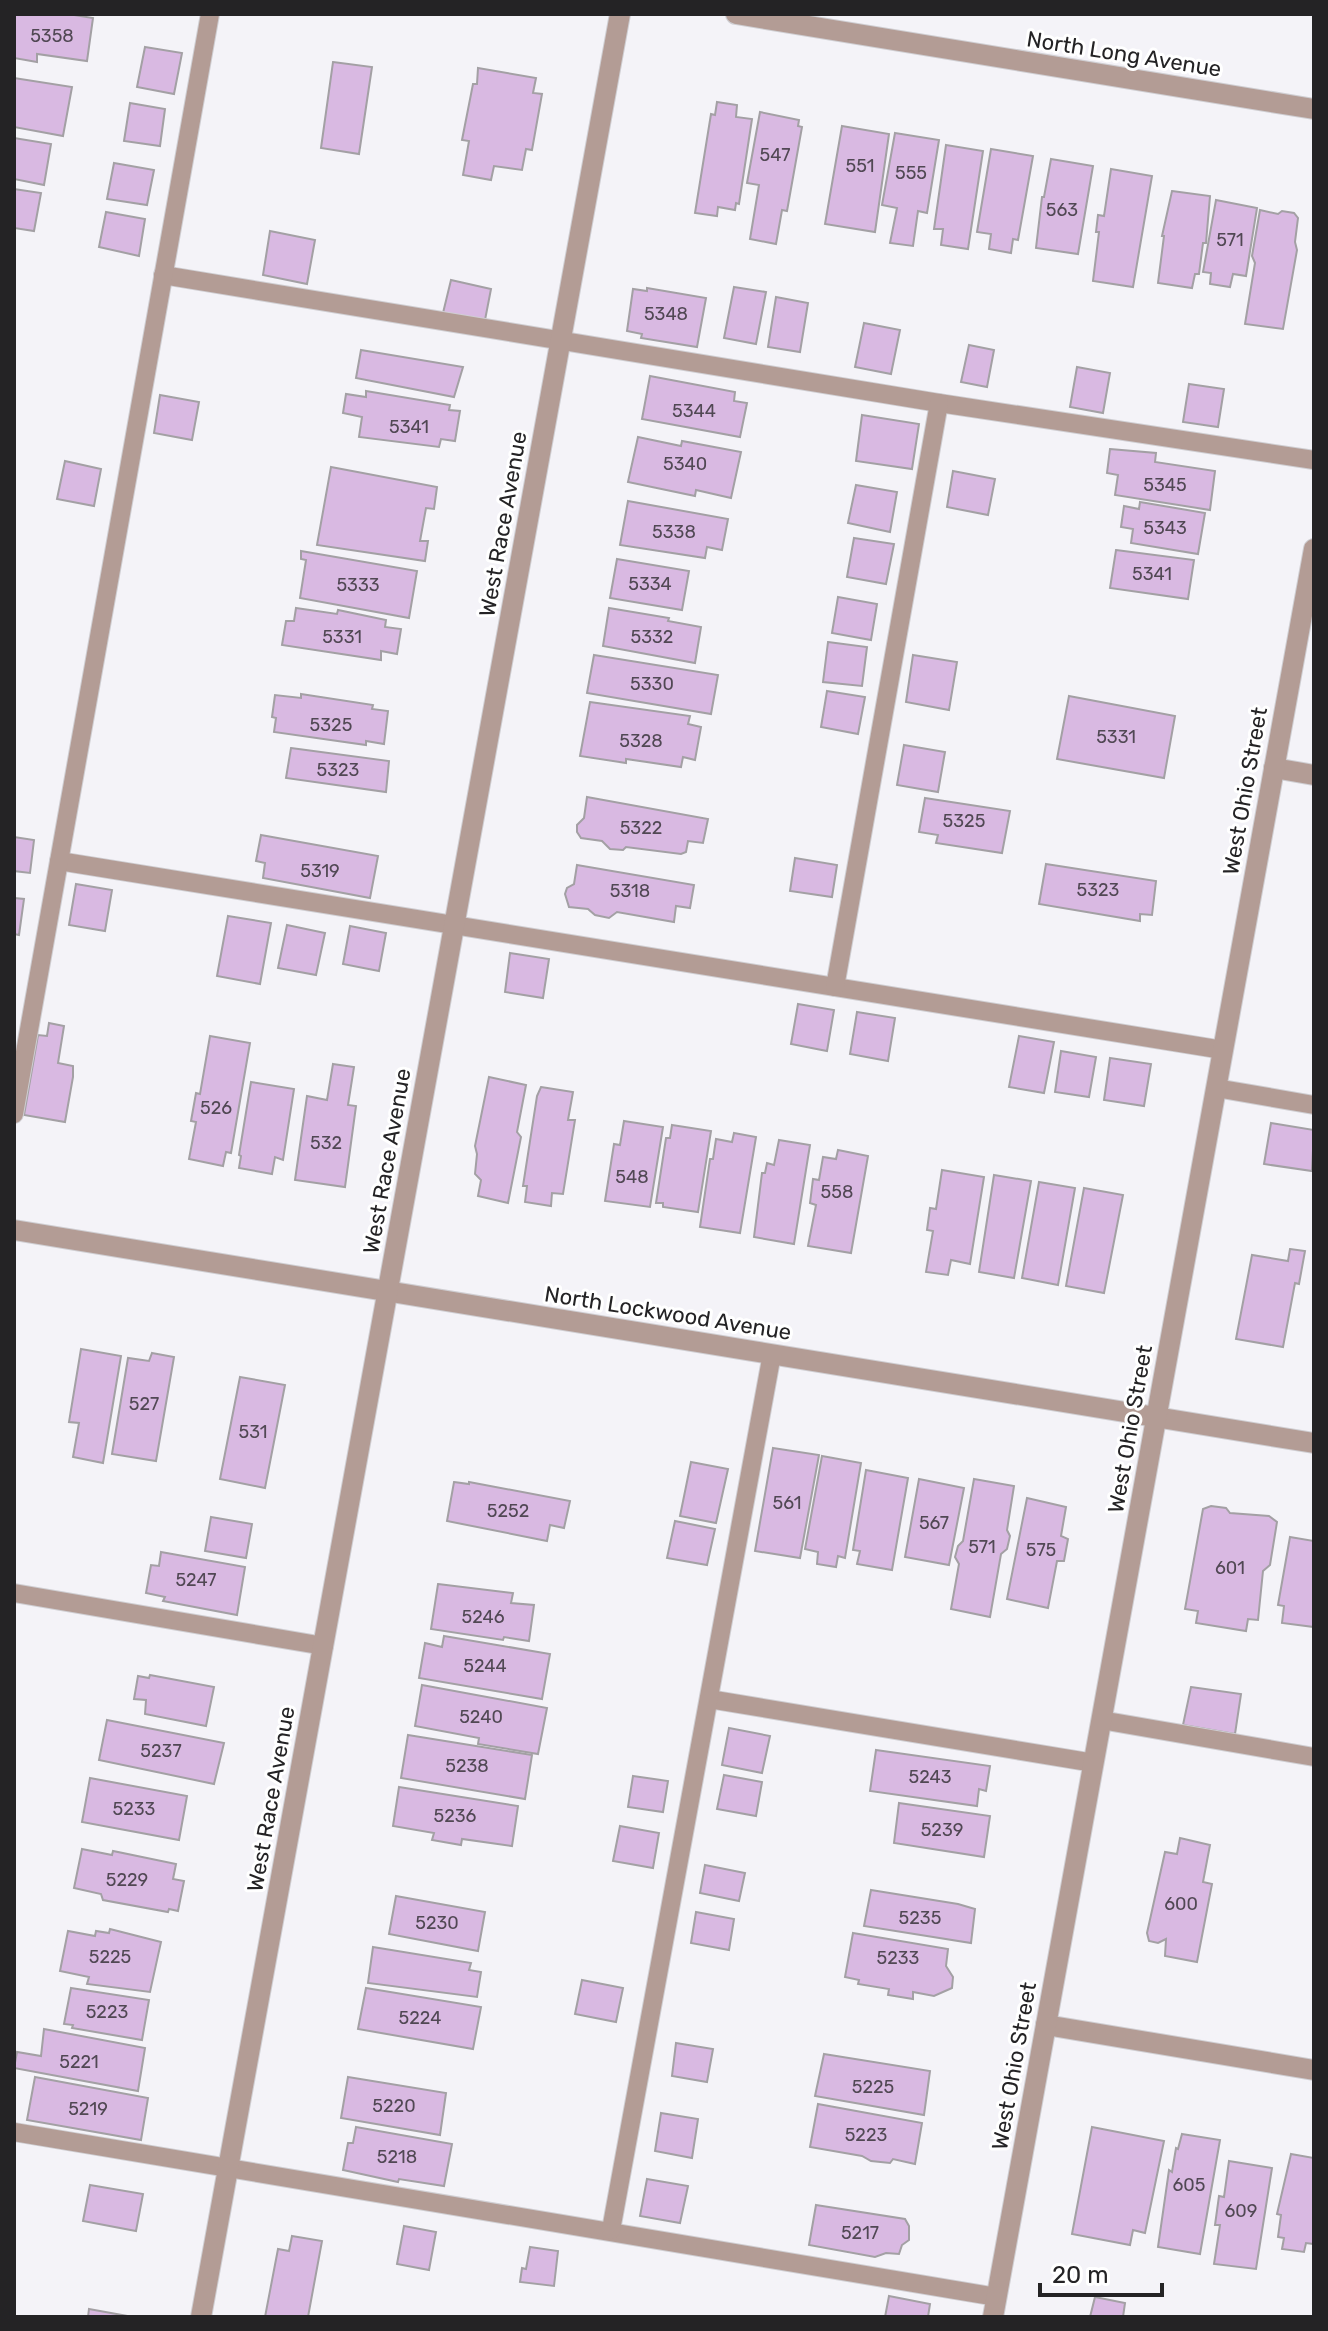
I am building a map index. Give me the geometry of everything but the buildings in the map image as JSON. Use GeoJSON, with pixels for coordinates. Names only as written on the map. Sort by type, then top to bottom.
{"type":"FeatureCollection","features":[{"type":"Feature","properties":{"kind":"street","name":"West Race Avenue"},"geometry":{"type":"LineString","coordinates":[[201,2317],[620,14]]}},
{"type":"Feature","properties":{"kind":"street","name":"North Long Avenue"},"geometry":{"type":"LineString","coordinates":[[736,14],[1314,109]]}},
{"type":"Feature","properties":{"kind":"street","name":"West Ohio Street"},"geometry":{"type":"LineString","coordinates":[[995,2307],[1314,549]]}},
{"type":"Feature","properties":{"kind":"street"},"geometry":{"type":"LineString","coordinates":[[1274,768],[1314,775]]}},
{"type":"Feature","properties":{"kind":"street","name":"North Lockwood Avenue"},"geometry":{"type":"LineString","coordinates":[[14,1230],[1314,1443]]}},
{"type":"Feature","properties":{"kind":"street"},"geometry":{"type":"LineString","coordinates":[[1046,2025],[1314,2070]]}},
{"type":"Feature","properties":{"kind":"lane"},"geometry":{"type":"LineString","coordinates":[[14,1114],[210,14]]}},
{"type":"Feature","properties":{"kind":"lane"},"geometry":{"type":"LineString","coordinates":[[163,275],[939,403],[1314,460]]}},
{"type":"Feature","properties":{"kind":"lane"},"geometry":{"type":"LineString","coordinates":[[835,987],[939,403]]}},
{"type":"Feature","properties":{"kind":"lane"},"geometry":{"type":"LineString","coordinates":[[59,861],[1223,1050]]}},
{"type":"Feature","properties":{"kind":"lane"},"geometry":{"type":"LineString","coordinates":[[1216,1088],[1314,1105]]}},
{"type":"Feature","properties":{"kind":"lane"},"geometry":{"type":"LineString","coordinates":[[611,2230],[772,1354]]}},
{"type":"Feature","properties":{"kind":"lane"},"geometry":{"type":"LineString","coordinates":[[14,1593],[324,1646]]}},
{"type":"Feature","properties":{"kind":"lane"},"geometry":{"type":"LineString","coordinates":[[709,1699],[1094,1763]]}},
{"type":"Feature","properties":{"kind":"lane"},"geometry":{"type":"LineString","coordinates":[[1101,1720],[1314,1757]]}},
{"type":"Feature","properties":{"kind":"lane"},"geometry":{"type":"LineString","coordinates":[[14,2132],[611,2230],[995,2307]]}}]}
